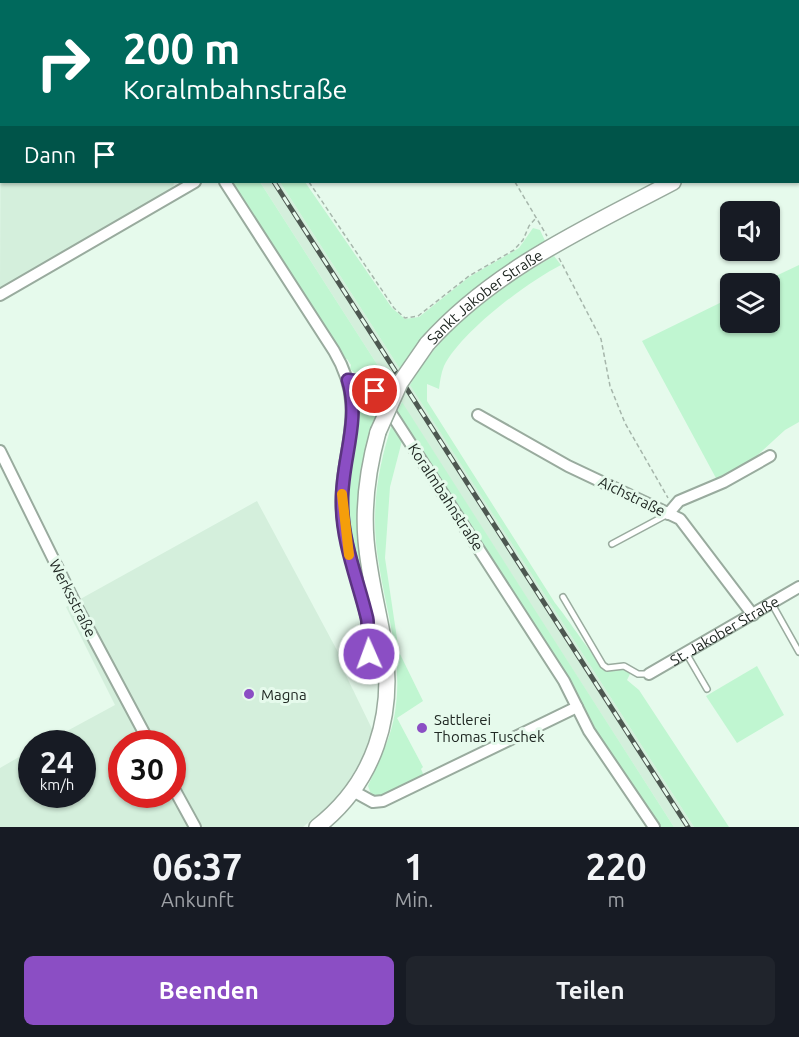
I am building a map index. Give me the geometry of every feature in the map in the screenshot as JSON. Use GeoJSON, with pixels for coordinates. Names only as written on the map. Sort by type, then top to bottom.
{"type":"FeatureCollection","features":[{"type":"Feature","properties":{"kind":"main road","name":"Sankt Jakober Straße"},"geometry":{"type":"LineString","coordinates":[[353,791],[373,757],[383,727],[388,693],[386,657],[369,570],[365,525],[368,474],[378,432],[400,384],[427,344],[481,293],[553,246],[671,183]]}},
{"type":"Feature","properties":{"kind":"main road"},"geometry":{"type":"LineString","coordinates":[[317,827],[353,791]]}},
{"type":"Feature","properties":{"kind":"street"},"geometry":{"type":"LineString","coordinates":[[0,295],[193,183]]}},
{"type":"Feature","properties":{"kind":"street"},"geometry":{"type":"LineString","coordinates":[[226,183],[334,351],[348,380],[353,419],[342,484],[344,529],[368,622],[365,647],[371,656],[386,657]]}},
{"type":"Feature","properties":{"kind":"street","name":"Koralmbahnstraße"},"geometry":{"type":"LineString","coordinates":[[348,380],[357,380],[370,388],[391,413],[551,660],[611,765],[654,827]]}},
{"type":"Feature","properties":{"kind":"street","name":"Aichstraße"},"geometry":{"type":"LineString","coordinates":[[478,416],[568,466],[670,510],[680,519],[753,615]]}},
{"type":"Feature","properties":{"kind":"street","name":"Werksstraße"},"geometry":{"type":"LineString","coordinates":[[0,451],[79,611],[143,730]]}},
{"type":"Feature","properties":{"kind":"street"},"geometry":{"type":"LineString","coordinates":[[670,510],[686,498],[724,482],[770,456]]}},
{"type":"Feature","properties":{"kind":"street","name":"St. Jakober Straße"},"geometry":{"type":"LineString","coordinates":[[649,674],[799,587]]}},
{"type":"Feature","properties":{"kind":"street"},"geometry":{"type":"LineString","coordinates":[[353,791],[373,802],[383,801],[577,707]]}},
{"type":"Feature","properties":{"kind":"street"},"geometry":{"type":"LineString","coordinates":[[184,808],[195,827]]}},
{"type":"Feature","properties":{"kind":"lane"},"geometry":{"type":"LineString","coordinates":[[612,544],[670,510]]}},
{"type":"Feature","properties":{"kind":"lane"},"geometry":{"type":"LineString","coordinates":[[563,597],[603,665],[608,668],[624,666],[638,674],[649,674]]}},
{"type":"Feature","properties":{"kind":"lane"},"geometry":{"type":"LineString","coordinates":[[772,603],[799,652]]}},
{"type":"Feature","properties":{"kind":"lane"},"geometry":{"type":"LineString","coordinates":[[686,653],[708,689]]}},
{"type":"Feature","properties":{"kind":"path"},"geometry":{"type":"LineString","coordinates":[[310,183],[394,308],[405,318],[418,316],[469,276],[514,250],[536,219]]}},
{"type":"Feature","properties":{"kind":"path","name":"Aichstraße"},"geometry":{"type":"LineString","coordinates":[[516,183],[553,246],[601,339],[610,386],[622,415],[670,510]]}},
{"type":"Feature","properties":{"kind":"shaded area"},"geometry":{"type":"Polygon","coordinates":[[[0,183],[174,183],[173,189],[0,288],[0,183]]]}},
{"type":"Feature","properties":{"kind":"shaded area"},"geometry":{"type":"Polygon","coordinates":[[[261,183],[281,183],[694,827],[674,827],[261,183]]]}},
{"type":"Feature","properties":{"kind":"shaded area"},"geometry":{"type":"Polygon","coordinates":[[[257,501],[339,654],[338,659],[374,733],[359,764],[338,798],[303,827],[0,827],[0,768],[18,758],[18,808],[96,808],[96,730],[69,730],[115,705],[66,607],[257,501]]]}},
{"type":"Feature","properties":{"kind":"green space"},"geometry":{"type":"Polygon","coordinates":[[[229,183],[261,183],[391,386],[385,398],[350,369],[351,365],[347,359],[344,359],[229,183]]]}},
{"type":"Feature","properties":{"kind":"green space"},"geometry":{"type":"Polygon","coordinates":[[[281,183],[306,183],[392,308],[405,319],[419,317],[469,277],[519,248],[533,228],[540,230],[546,243],[423,338],[400,369],[281,183]]]}},
{"type":"Feature","properties":{"kind":"green space"},"geometry":{"type":"Polygon","coordinates":[[[554,256],[561,265],[514,295],[465,338],[444,366],[439,389],[427,384],[427,401],[555,603],[606,670],[625,669],[630,674],[627,680],[639,690],[729,827],[694,827],[410,385],[438,345],[473,311],[512,282],[554,256]]]}},
{"type":"Feature","properties":{"kind":"green space"},"geometry":{"type":"Polygon","coordinates":[[[799,265],[799,422],[785,430],[749,463],[717,480],[642,341],[720,303],[720,333],[780,333],[780,274],[799,265]]]}},
{"type":"Feature","properties":{"kind":"green space"},"geometry":{"type":"Polygon","coordinates":[[[358,386],[382,405],[368,449],[375,646],[369,642],[345,513],[354,387],[358,386]]]}},
{"type":"Feature","properties":{"kind":"green space"},"geometry":{"type":"Polygon","coordinates":[[[402,402],[674,827],[658,827],[616,767],[396,414],[402,402]]]}},
{"type":"Feature","properties":{"kind":"green space"},"geometry":{"type":"Polygon","coordinates":[[[393,421],[403,437],[390,487],[385,558],[399,652],[423,701],[397,718],[423,767],[421,769],[424,776],[378,797],[371,794],[368,786],[392,726],[397,687],[395,652],[379,565],[375,528],[379,474],[393,421]]]}},
{"type":"Feature","properties":{"kind":"green space"},"geometry":{"type":"Polygon","coordinates":[[[757,666],[784,715],[737,743],[706,696],[757,666]]]}},
{"type":"Feature","properties":{"kind":"railway"},"geometry":{"type":"LineString","coordinates":[[275,183],[688,827]]}},
{"type":"Feature","properties":{"kind":"slow traffic"},"geometry":{"type":"LineString","coordinates":[[342,494],[344,529],[349,555]]}},
{"type":"Feature","properties":{"kind":"place","name":"Magna"},"geometry":{"type":"Point","coordinates":[249,694]}},
{"type":"Feature","properties":{"kind":"place","name":"Sattlerei Thomas Tuschek"},"geometry":{"type":"Point","coordinates":[422,728]}},
{"type":"Feature","properties":{"kind":"route"},"geometry":{"type":"LineString","coordinates":[[369,654],[364,643],[368,622],[346,540],[342,516],[342,494],[353,419],[348,380],[360,382],[375,391]]}}]}
